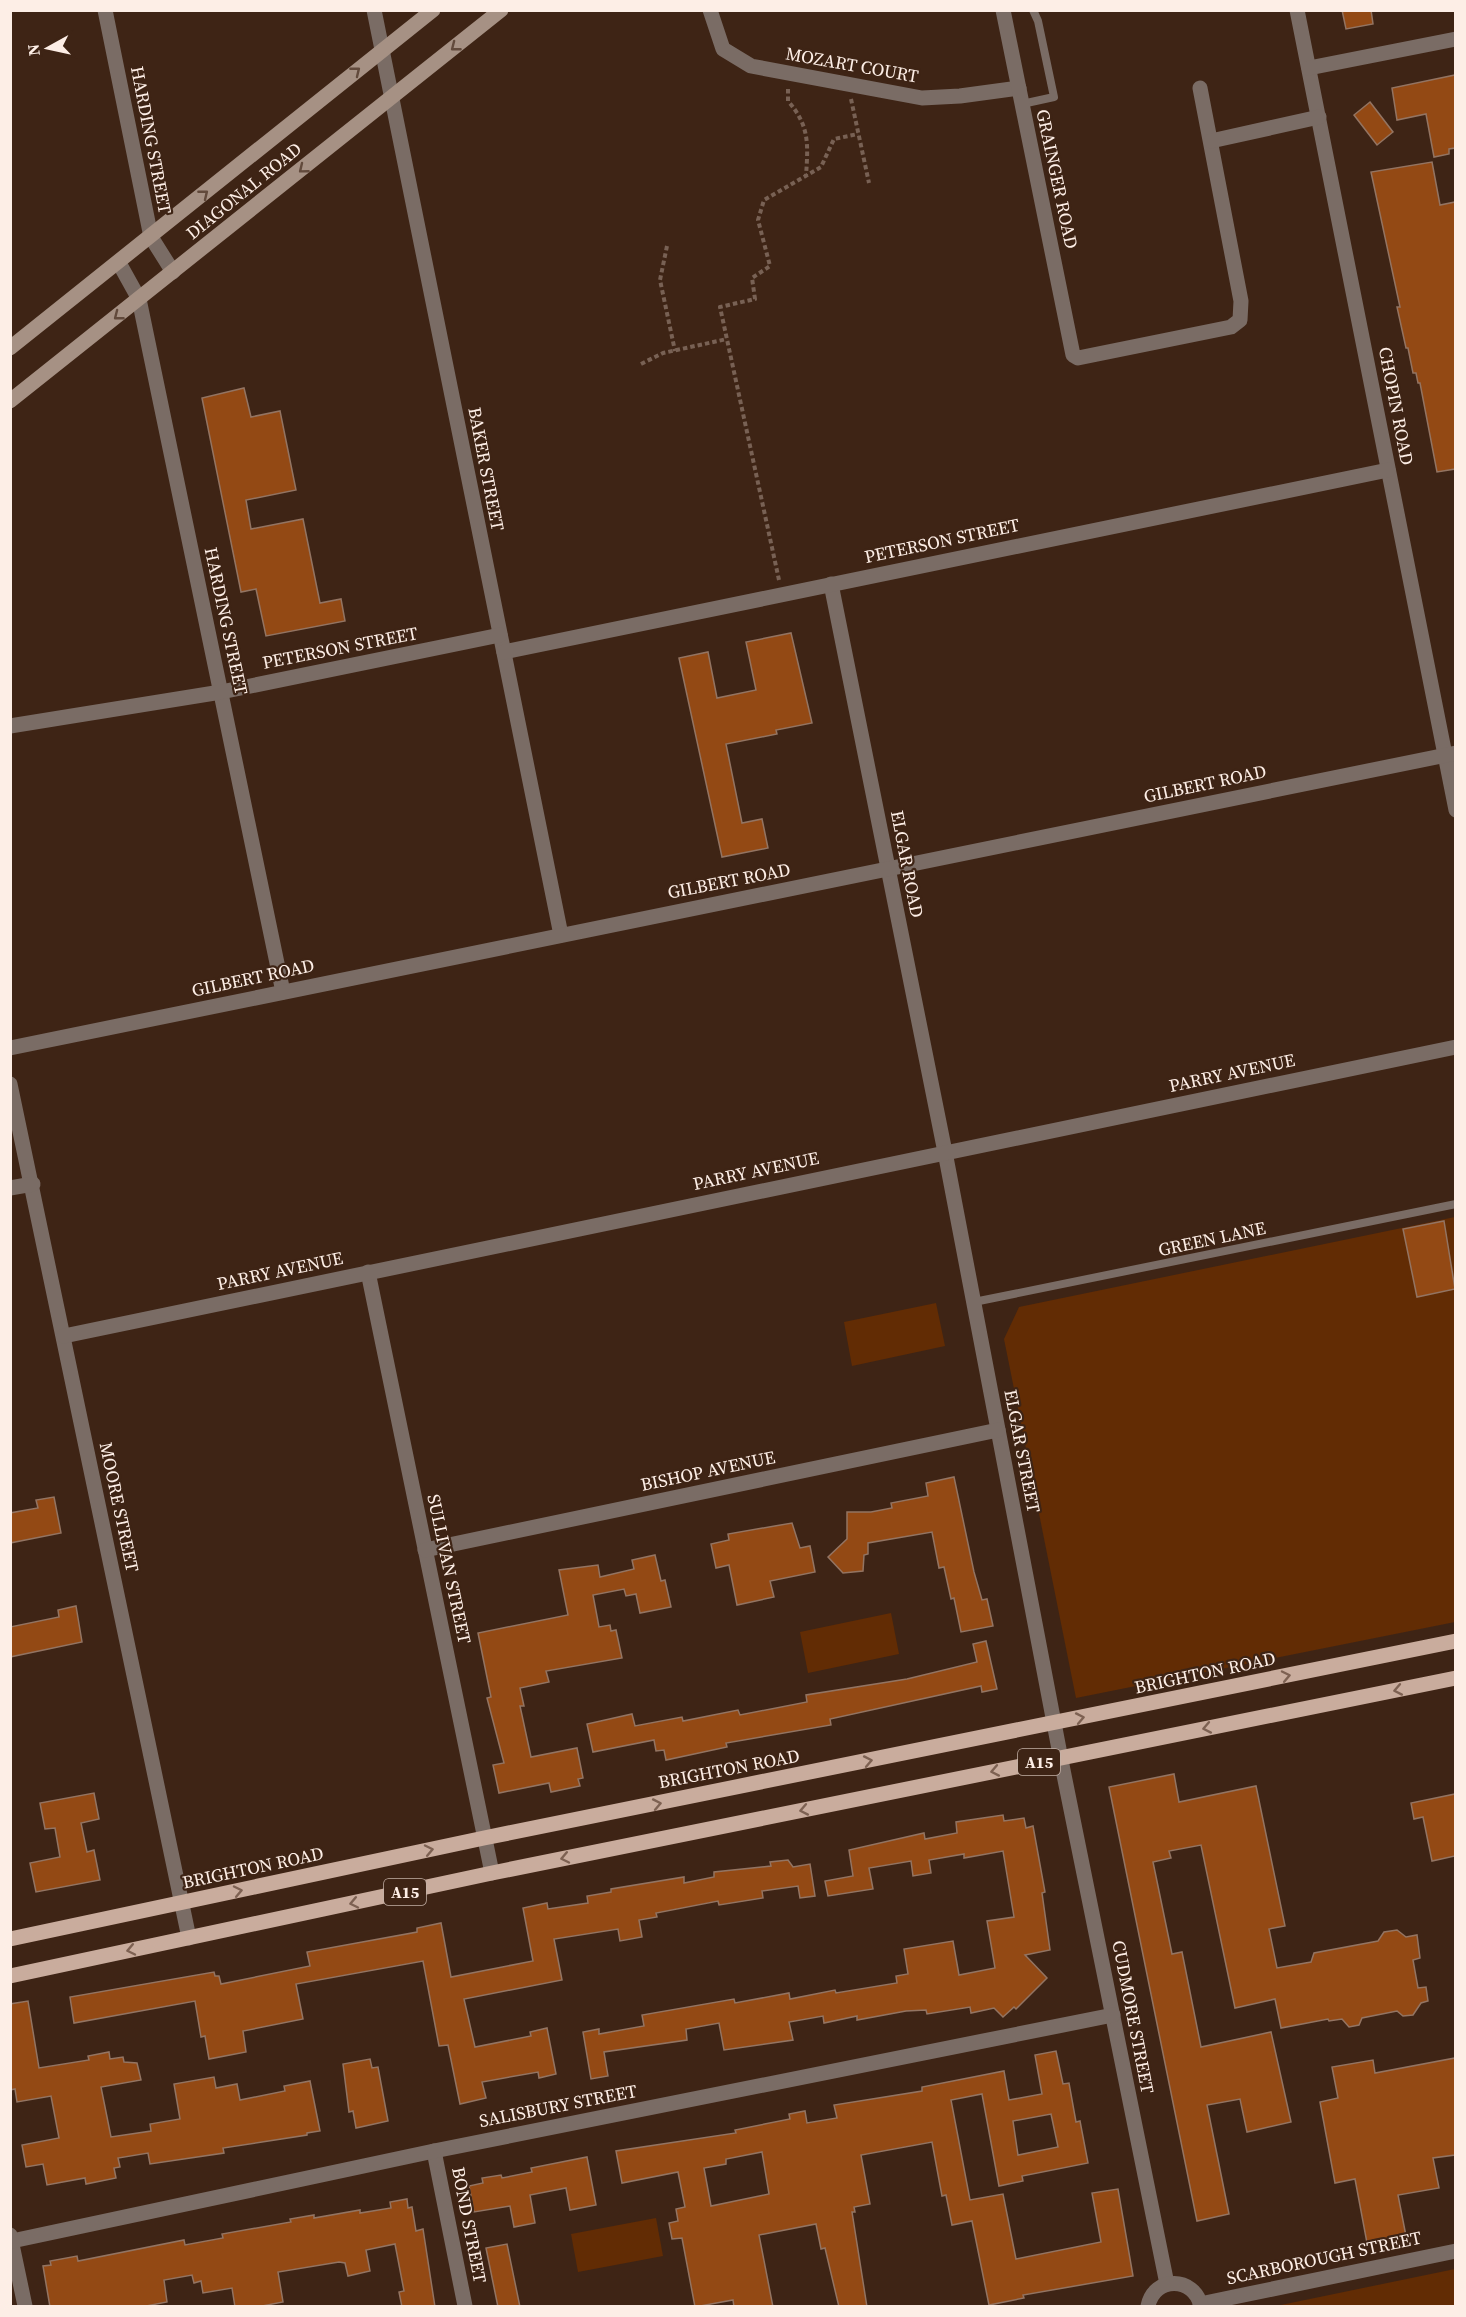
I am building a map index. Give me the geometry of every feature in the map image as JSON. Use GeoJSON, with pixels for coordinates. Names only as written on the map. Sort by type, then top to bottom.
{"type":"FeatureCollection","features":[{"type":"Feature","properties":{"kind":"main road","name":"DIAGONAL ROAD"},"geometry":{"type":"LineString","coordinates":[[10,348],[433,10]]}},
{"type":"Feature","properties":{"kind":"main road","name":"DIAGONAL ROAD"},"geometry":{"type":"LineString","coordinates":[[10,401],[501,10]]}},
{"type":"Feature","properties":{"kind":"main road","name":"BRIGHTON ROAD"},"geometry":{"type":"LineString","coordinates":[[10,1939],[484,1838],[1455,1641]]}},
{"type":"Feature","properties":{"kind":"main road","name":"A15"},"geometry":{"type":"LineString","coordinates":[[10,1976],[492,1873],[1455,1678]]}},
{"type":"Feature","properties":{"kind":"street","name":"HARDING STREET"},"geometry":{"type":"LineString","coordinates":[[105,10],[151,237],[173,272]]}},
{"type":"Feature","properties":{"kind":"street","name":"BAKER STREET"},"geometry":{"type":"LineString","coordinates":[[374,10],[561,935]]}},
{"type":"Feature","properties":{"kind":"street","name":"MOZART COURT"},"geometry":{"type":"LineString","coordinates":[[710,10],[723,49],[751,66],[922,98],[960,96],[1019,88]]}},
{"type":"Feature","properties":{"kind":"street","name":"CHOPIN ROAD"},"geometry":{"type":"LineString","coordinates":[[1297,10],[1388,470],[1450,754],[1455,810]]}},
{"type":"Feature","properties":{"kind":"street","name":"GRAINGER ROAD"},"geometry":{"type":"LineString","coordinates":[[1004,11],[1073,355],[1086,358],[1231,327],[1240,320],[1241,301],[1211,141]]}},
{"type":"Feature","properties":{"kind":"street"},"geometry":{"type":"LineString","coordinates":[[1309,68],[1455,39]]}},
{"type":"Feature","properties":{"kind":"street"},"geometry":{"type":"LineString","coordinates":[[1200,88],[1211,141],[1318,117]]}},
{"type":"Feature","properties":{"kind":"street","name":"HARDING STREET"},"geometry":{"type":"LineString","coordinates":[[119,262],[139,299],[283,992]]}},
{"type":"Feature","properties":{"kind":"street","name":"PETERSON STREET"},"geometry":{"type":"LineString","coordinates":[[504,652],[1388,470]]}},
{"type":"Feature","properties":{"kind":"street","name":"ELGAR ROAD"},"geometry":{"type":"LineString","coordinates":[[831,584],[945,1152]]}},
{"type":"Feature","properties":{"kind":"street","name":"PETERSON STREET"},"geometry":{"type":"LineString","coordinates":[[10,726],[221,692],[500,635]]}},
{"type":"Feature","properties":{"kind":"street","name":"GILBERT ROAD"},"geometry":{"type":"LineString","coordinates":[[10,1048],[1450,754]]}},
{"type":"Feature","properties":{"kind":"street","name":"PARRY AVENUE"},"geometry":{"type":"LineString","coordinates":[[64,1336],[1455,1047]]}},
{"type":"Feature","properties":{"kind":"street","name":"MOORE STREET"},"geometry":{"type":"LineString","coordinates":[[10,1084],[33,1184],[189,1938]]}},
{"type":"Feature","properties":{"kind":"street","name":"ELGAR STREET"},"geometry":{"type":"LineString","coordinates":[[945,1152],[1061,1758]]}},
{"type":"Feature","properties":{"kind":"street"},"geometry":{"type":"LineString","coordinates":[[10,1188],[33,1184]]}},
{"type":"Feature","properties":{"kind":"street","name":"SULLIVAN STREET"},"geometry":{"type":"LineString","coordinates":[[368,1272],[492,1873]]}},
{"type":"Feature","properties":{"kind":"street","name":"BISHOP AVENUE"},"geometry":{"type":"LineString","coordinates":[[425,1550],[998,1430]]}},
{"type":"Feature","properties":{"kind":"street","name":"CUDMORE STREET"},"geometry":{"type":"LineString","coordinates":[[1061,1758],[1167,2284]]}},
{"type":"Feature","properties":{"kind":"street","name":"SALISBURY STREET"},"geometry":{"type":"LineString","coordinates":[[11,2238],[1113,2015]]}},
{"type":"Feature","properties":{"kind":"street","name":"BOND STREET"},"geometry":{"type":"LineString","coordinates":[[434,2151],[465,2307]]}},
{"type":"Feature","properties":{"kind":"street"},"geometry":{"type":"LineString","coordinates":[[11,2238],[25,2307]]}},
{"type":"Feature","properties":{"kind":"street","name":"SCARBOROUGH STREET"},"geometry":{"type":"LineString","coordinates":[[1201,2305],[1455,2251]]}},
{"type":"Feature","properties":{"kind":"street"},"geometry":{"type":"LineString","coordinates":[[1148,2307],[1154,2292],[1167,2284],[1185,2285],[1197,2296],[1201,2305]]}},
{"type":"Feature","properties":{"kind":"lane"},"geometry":{"type":"LineString","coordinates":[[1022,104],[1054,97],[1038,21],[1033,10]]}},
{"type":"Feature","properties":{"kind":"lane","name":"GREEN LANE"},"geometry":{"type":"LineString","coordinates":[[974,1302],[1455,1204]]}},
{"type":"Feature","properties":{"kind":"path"},"geometry":{"type":"LineString","coordinates":[[789,73],[788,101],[800,114],[808,140],[806,176]]}},
{"type":"Feature","properties":{"kind":"path"},"geometry":{"type":"LineString","coordinates":[[848,84],[869,183]]}},
{"type":"Feature","properties":{"kind":"path"},"geometry":{"type":"LineString","coordinates":[[782,594],[720,307],[755,299],[752,278],[770,266],[758,220],[764,200],[821,167],[834,139],[858,134]]}},
{"type":"Feature","properties":{"kind":"path"},"geometry":{"type":"LineString","coordinates":[[667,246],[660,280],[675,351]]}},
{"type":"Feature","properties":{"kind":"path"},"geometry":{"type":"LineString","coordinates":[[641,364],[675,351],[727,339]]}},
{"type":"Feature","properties":{"kind":"shaded area"},"geometry":{"type":"Polygon","coordinates":[[[1455,1217],[1455,1622],[1076,1698],[1004,1339],[1019,1307],[1455,1217]]]}},
{"type":"Feature","properties":{"kind":"shaded area"},"geometry":{"type":"Polygon","coordinates":[[[936,1303],[945,1346],[852,1366],[844,1322],[936,1303]]]}},
{"type":"Feature","properties":{"kind":"shaded area"},"geometry":{"type":"Polygon","coordinates":[[[891,1613],[899,1654],[808,1673],[800,1632],[891,1613]]]}},
{"type":"Feature","properties":{"kind":"shaded area"},"geometry":{"type":"Polygon","coordinates":[[[656,2218],[663,2256],[578,2272],[571,2234],[656,2218]]]}},
{"type":"Feature","properties":{"kind":"shaded area"},"geometry":{"type":"Polygon","coordinates":[[[1455,2269],[1455,2306],[1276,2306],[1455,2269]]]}},
{"type":"Feature","properties":{"kind":"building"},"geometry":{"type":"Polygon","coordinates":[[[1342,10],[1371,10],[1373,24],[1346,29],[1342,10]]]}},
{"type":"Feature","properties":{"kind":"building"},"geometry":{"type":"Polygon","coordinates":[[[1455,75],[1455,148],[1449,149],[1449,154],[1434,157],[1426,114],[1397,120],[1392,88],[1455,75]]]}},
{"type":"Feature","properties":{"kind":"building"},"geometry":{"type":"Polygon","coordinates":[[[1370,102],[1393,132],[1377,145],[1354,115],[1370,102]]]}},
{"type":"Feature","properties":{"kind":"building"},"geometry":{"type":"Polygon","coordinates":[[[1432,162],[1440,205],[1455,202],[1455,469],[1437,472],[1420,383],[1418,383],[1416,373],[1413,373],[1408,348],[1406,348],[1397,307],[1400,307],[1371,172],[1432,162]]]}},
{"type":"Feature","properties":{"kind":"building"},"geometry":{"type":"Polygon","coordinates":[[[244,388],[251,417],[280,411],[296,490],[246,500],[251,529],[303,519],[320,603],[341,599],[345,621],[266,636],[256,589],[241,592],[202,398],[244,388]]]}},
{"type":"Feature","properties":{"kind":"building"},"geometry":{"type":"Polygon","coordinates":[[[791,633],[812,723],[776,730],[777,734],[726,744],[742,823],[762,819],[768,848],[722,857],[679,658],[708,652],[717,698],[756,690],[746,642],[791,633]]]}},
{"type":"Feature","properties":{"kind":"building"},"geometry":{"type":"Polygon","coordinates":[[[1444,1221],[1455,1289],[1417,1297],[1403,1229],[1444,1221]]]}},
{"type":"Feature","properties":{"kind":"building"},"geometry":{"type":"Polygon","coordinates":[[[954,1477],[974,1572],[982,1600],[987,1599],[993,1626],[961,1632],[954,1598],[951,1599],[944,1567],[939,1568],[932,1532],[868,1543],[868,1554],[864,1555],[863,1571],[843,1573],[828,1557],[847,1539],[847,1512],[871,1512],[892,1508],[891,1503],[928,1496],[926,1483],[954,1477]]]}},
{"type":"Feature","properties":{"kind":"building"},"geometry":{"type":"Polygon","coordinates":[[[54,1497],[61,1533],[10,1543],[10,1513],[38,1508],[36,1500],[54,1497]]]}},
{"type":"Feature","properties":{"kind":"building"},"geometry":{"type":"Polygon","coordinates":[[[792,1523],[800,1548],[810,1546],[815,1572],[770,1581],[774,1597],[737,1605],[729,1565],[716,1568],[711,1544],[729,1540],[728,1534],[792,1523]]]}},
{"type":"Feature","properties":{"kind":"building"},"geometry":{"type":"Polygon","coordinates":[[[655,1555],[661,1581],[665,1580],[671,1607],[640,1613],[636,1594],[626,1596],[624,1589],[593,1595],[599,1627],[610,1625],[611,1631],[616,1630],[622,1658],[546,1671],[549,1682],[520,1688],[524,1706],[520,1706],[531,1757],[577,1748],[583,1778],[578,1779],[580,1786],[551,1792],[549,1783],[499,1793],[493,1765],[504,1763],[487,1698],[491,1697],[478,1633],[568,1615],[559,1570],[598,1565],[600,1577],[634,1569],[632,1560],[655,1555]]]}},
{"type":"Feature","properties":{"kind":"building"},"geometry":{"type":"Polygon","coordinates":[[[76,1606],[82,1642],[10,1657],[10,1627],[59,1617],[58,1610],[76,1606]]]}},
{"type":"Feature","properties":{"kind":"building"},"geometry":{"type":"Polygon","coordinates":[[[986,1641],[997,1689],[982,1692],[981,1686],[830,1719],[831,1725],[726,1743],[727,1747],[666,1760],[664,1750],[656,1751],[654,1740],[593,1752],[587,1724],[632,1714],[635,1726],[682,1717],[683,1721],[738,1710],[740,1715],[807,1702],[806,1695],[907,1679],[977,1662],[973,1644],[986,1641]]]}},
{"type":"Feature","properties":{"kind":"building"},"geometry":{"type":"Polygon","coordinates":[[[1174,1774],[1179,1802],[1256,1786],[1285,1926],[1269,1929],[1277,1968],[1311,1962],[1314,1953],[1378,1941],[1384,1932],[1397,1930],[1406,1937],[1417,1935],[1420,1958],[1413,1960],[1418,1988],[1426,1987],[1428,2001],[1421,2003],[1413,2015],[1403,2016],[1397,2011],[1362,2018],[1359,2025],[1349,2027],[1342,2019],[1329,2021],[1328,2019],[1281,2028],[1275,1999],[1235,2008],[1201,1845],[1169,1851],[1171,1858],[1153,1862],[1172,1954],[1182,1952],[1201,2047],[1271,2032],[1291,2122],[1247,2132],[1240,2099],[1207,2105],[1229,2214],[1197,2221],[1109,1787],[1174,1774]]]}},
{"type":"Feature","properties":{"kind":"building"},"geometry":{"type":"Polygon","coordinates":[[[94,1793],[99,1819],[81,1823],[87,1852],[94,1850],[100,1880],[36,1892],[30,1863],[60,1857],[55,1828],[45,1829],[40,1803],[94,1793]]]}},
{"type":"Feature","properties":{"kind":"building"},"geometry":{"type":"Polygon","coordinates":[[[1455,1794],[1455,1856],[1432,1861],[1423,1817],[1414,1819],[1411,1803],[1455,1794]]]}},
{"type":"Feature","properties":{"kind":"building"},"geometry":{"type":"Polygon","coordinates":[[[1003,1815],[1004,1821],[1024,1818],[1026,1828],[1033,1826],[1045,1892],[1042,1893],[1050,1950],[1025,1955],[1047,1978],[1016,2009],[1014,2007],[1003,2017],[994,2008],[971,2013],[970,2007],[927,2014],[926,2010],[906,2011],[857,2020],[857,2016],[824,2023],[823,2016],[789,2022],[793,2040],[724,2050],[719,2023],[686,2029],[687,2040],[604,2052],[608,2076],[591,2079],[583,2032],[599,2029],[599,2034],[644,2026],[642,2015],[734,1999],[735,2003],[789,1993],[790,1999],[835,1990],[836,1993],[897,1983],[896,1976],[908,1974],[904,1949],[953,1941],[959,1975],[995,1968],[987,1921],[1014,1917],[1003,1851],[964,1858],[964,1854],[929,1860],[931,1873],[913,1876],[911,1861],[869,1868],[873,1889],[828,1896],[825,1881],[853,1876],[849,1850],[924,1833],[925,1839],[957,1833],[956,1822],[1003,1815]]]}},
{"type":"Feature","properties":{"kind":"building"},"geometry":{"type":"Polygon","coordinates":[[[788,1860],[793,1867],[810,1864],[815,1896],[800,1898],[798,1886],[762,1891],[763,1898],[719,1905],[718,1901],[656,1913],[657,1917],[639,1920],[642,1937],[620,1941],[618,1929],[554,1939],[562,1980],[464,1999],[475,2047],[531,2036],[530,2032],[547,2028],[556,2074],[539,2078],[538,2072],[482,2082],[486,2098],[460,2104],[448,2045],[439,2046],[423,1961],[296,1984],[303,2019],[243,2031],[246,2052],[209,2059],[205,2036],[201,2037],[195,2001],[74,2023],[70,1997],[214,1972],[215,1976],[219,1976],[221,1984],[310,1966],[307,1952],[417,1932],[417,1928],[441,1923],[451,1977],[533,1961],[523,1908],[547,1903],[548,1909],[588,1903],[587,1896],[611,1892],[611,1889],[684,1877],[684,1883],[714,1877],[714,1872],[771,1866],[770,1862],[788,1860]]]}},
{"type":"Feature","properties":{"kind":"building"},"geometry":{"type":"Polygon","coordinates":[[[28,2001],[39,2068],[89,2060],[88,2056],[109,2052],[110,2059],[123,2057],[124,2062],[137,2063],[141,2080],[101,2087],[111,2137],[151,2131],[150,2124],[180,2119],[174,2084],[214,2077],[216,2088],[237,2084],[240,2100],[285,2091],[284,2086],[310,2081],[320,2131],[223,2148],[224,2153],[150,2164],[148,2153],[118,2158],[120,2167],[114,2168],[116,2178],[86,2184],[85,2178],[47,2185],[43,2164],[26,2167],[22,2145],[59,2138],[51,2096],[17,2102],[15,2089],[10,2090],[10,2004],[28,2001]]]}},
{"type":"Feature","properties":{"kind":"building"},"geometry":{"type":"Polygon","coordinates":[[[1056,2051],[1063,2084],[1069,2083],[1076,2122],[1080,2121],[1088,2163],[1022,2176],[1023,2181],[999,2186],[982,2094],[951,2100],[970,2200],[1003,2194],[1016,2259],[1101,2242],[1092,2193],[1118,2189],[1133,2276],[1023,2295],[1024,2298],[989,2305],[972,2221],[952,2225],[946,2195],[942,2196],[932,2142],[861,2155],[870,2204],[854,2207],[855,2212],[852,2212],[867,2307],[839,2307],[825,2248],[821,2249],[816,2224],[759,2235],[773,2307],[734,2307],[733,2300],[695,2307],[682,2238],[672,2239],[669,2223],[678,2221],[676,2209],[685,2207],[678,2172],[622,2183],[616,2151],[736,2133],[735,2130],[790,2119],[789,2114],[805,2111],[807,2123],[837,2118],[834,2105],[922,2091],[922,2087],[1004,2071],[1009,2100],[1042,2094],[1035,2055],[1056,2051]],[[1051,2114],[1013,2121],[1018,2155],[1058,2147],[1051,2114]],[[762,2152],[726,2159],[726,2164],[704,2168],[711,2206],[769,2194],[762,2152]]]}},
{"type":"Feature","properties":{"kind":"building"},"geometry":{"type":"Polygon","coordinates":[[[1455,2058],[1455,2155],[1433,2158],[1439,2188],[1398,2195],[1406,2236],[1367,2243],[1355,2179],[1335,2183],[1320,2102],[1338,2098],[1332,2067],[1373,2060],[1375,2073],[1455,2058]]]}},
{"type":"Feature","properties":{"kind":"building"},"geometry":{"type":"Polygon","coordinates":[[[370,2059],[372,2068],[378,2067],[388,2121],[356,2128],[353,2111],[349,2112],[343,2064],[370,2059]]]}},
{"type":"Feature","properties":{"kind":"building"},"geometry":{"type":"Polygon","coordinates":[[[587,2157],[596,2205],[570,2210],[566,2188],[530,2195],[535,2223],[514,2227],[510,2206],[474,2212],[469,2186],[483,2183],[482,2178],[501,2175],[502,2178],[532,2172],[531,2168],[587,2157]]]}},
{"type":"Feature","properties":{"kind":"building"},"geometry":{"type":"Polygon","coordinates":[[[407,2199],[408,2208],[412,2207],[416,2231],[423,2229],[435,2307],[402,2307],[399,2292],[404,2291],[395,2244],[366,2250],[370,2271],[348,2276],[345,2263],[339,2262],[278,2272],[283,2302],[257,2307],[235,2307],[232,2288],[203,2293],[201,2281],[194,2283],[192,2275],[164,2280],[167,2302],[141,2307],[50,2307],[43,2266],[51,2265],[50,2261],[77,2256],[78,2261],[184,2240],[185,2245],[223,2238],[222,2234],[291,2222],[290,2219],[391,2208],[390,2202],[407,2199]]]}},
{"type":"Feature","properties":{"kind":"building"},"geometry":{"type":"Polygon","coordinates":[[[507,2244],[520,2307],[498,2307],[486,2248],[507,2244]]]}}]}
